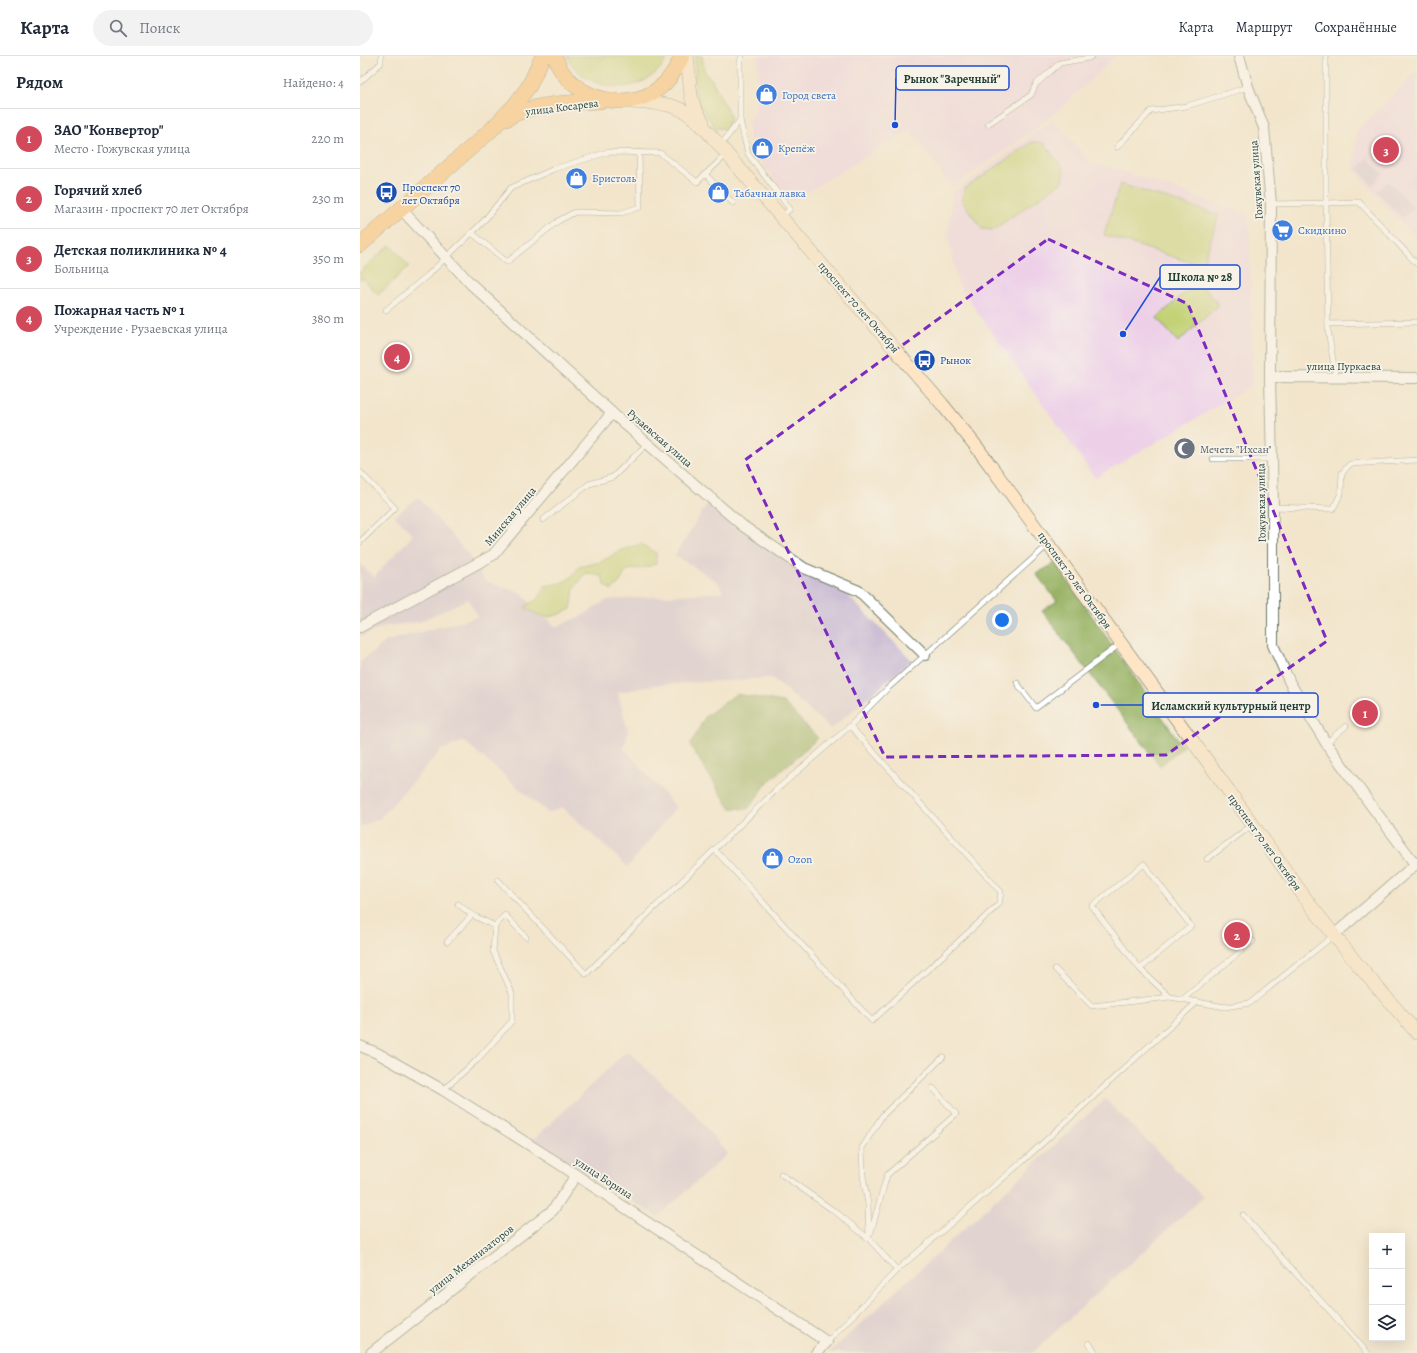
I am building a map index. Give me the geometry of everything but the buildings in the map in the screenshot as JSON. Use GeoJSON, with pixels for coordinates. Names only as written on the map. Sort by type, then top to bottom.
{"type":"FeatureCollection","features":[{"type":"Feature","properties":{"kind":"main road","name":"улица Косарева"},"geometry":{"type":"LineString","coordinates":[[491,130],[515,105],[529,86],[543,56]]}},
{"type":"Feature","properties":{"kind":"main road"},"geometry":{"type":"LineString","coordinates":[[554,56],[561,70],[573,84],[590,96],[618,101],[632,100],[650,94],[665,83],[676,69],[682,56]]}},
{"type":"Feature","properties":{"kind":"main road","name":"проспект 70 лет Октября"},"geometry":{"type":"LineString","coordinates":[[687,56],[691,96],[695,109],[721,147]]}},
{"type":"Feature","properties":{"kind":"main road","name":"улица Косарева"},"geometry":{"type":"LineString","coordinates":[[360,245],[491,130],[510,116],[524,110],[582,102],[618,101]]}},
{"type":"Feature","properties":{"kind":"main road","name":"проспект 70 лет Октября"},"geometry":{"type":"LineString","coordinates":[[618,101],[659,104],[675,107],[690,115],[721,147],[781,217],[976,446],[1334,935],[1417,1034]]}},
{"type":"Feature","properties":{"kind":"street","name":"Гожувская улица"},"geometry":{"type":"LineString","coordinates":[[1239,56],[1248,87],[1264,128],[1271,204],[1270,377],[1273,507],[1273,645],[1290,683],[1326,743],[1373,808],[1416,863]]}},
{"type":"Feature","properties":{"kind":"street","name":"Рузаевская улица"},"geometry":{"type":"LineString","coordinates":[[401,209],[471,284],[612,413],[743,526],[804,568],[859,591],[925,655]]}},
{"type":"Feature","properties":{"kind":"street","name":"улица Пуркаева"},"geometry":{"type":"LineString","coordinates":[[1270,377],[1417,378]]}},
{"type":"Feature","properties":{"kind":"street","name":"Минская улица"},"geometry":{"type":"LineString","coordinates":[[360,627],[493,555],[612,413]]}},
{"type":"Feature","properties":{"kind":"street"},"geometry":{"type":"LineString","coordinates":[[1334,935],[1416,863]]}},
{"type":"Feature","properties":{"kind":"street","name":"улица Борина"},"geometry":{"type":"LineString","coordinates":[[360,1046],[377,1053],[443,1090],[609,1195],[827,1342]]}},
{"type":"Feature","properties":{"kind":"street","name":"улица Механизаторов"},"geometry":{"type":"LineString","coordinates":[[371,1353],[553,1210],[576,1175]]}},
{"type":"Feature","properties":{"kind":"street"},"geometry":{"type":"LineString","coordinates":[[816,1353],[827,1342]]}},
{"type":"Feature","properties":{"kind":"lane"},"geometry":{"type":"LineString","coordinates":[[360,82],[381,63],[381,56]]}},
{"type":"Feature","properties":{"kind":"lane"},"geometry":{"type":"LineString","coordinates":[[742,56],[740,61],[740,120],[748,154],[790,209],[781,217]]}},
{"type":"Feature","properties":{"kind":"lane"},"geometry":{"type":"LineString","coordinates":[[988,124],[1031,94],[1036,84],[1060,63],[1089,58],[1092,56]]}},
{"type":"Feature","properties":{"kind":"lane"},"geometry":{"type":"LineString","coordinates":[[1326,56],[1328,324],[1336,378]]}},
{"type":"Feature","properties":{"kind":"lane"},"geometry":{"type":"LineString","coordinates":[[1117,147],[1151,111],[1187,106],[1248,87]]}},
{"type":"Feature","properties":{"kind":"lane"},"geometry":{"type":"LineString","coordinates":[[386,310],[472,233],[511,188],[554,169],[608,152],[660,153],[697,182],[705,174],[721,147],[740,120]]}},
{"type":"Feature","properties":{"kind":"lane"},"geometry":{"type":"LineString","coordinates":[[472,233],[507,262],[558,221],[575,212],[621,213],[640,207],[639,152]]}},
{"type":"Feature","properties":{"kind":"lane"},"geometry":{"type":"LineString","coordinates":[[705,174],[733,203]]}},
{"type":"Feature","properties":{"kind":"lane"},"geometry":{"type":"LineString","coordinates":[[1271,204],[1359,202],[1417,264]]}},
{"type":"Feature","properties":{"kind":"lane"},"geometry":{"type":"LineString","coordinates":[[1328,324],[1417,322]]}},
{"type":"Feature","properties":{"kind":"lane"},"geometry":{"type":"LineString","coordinates":[[543,520],[588,484],[613,477],[648,443]]}},
{"type":"Feature","properties":{"kind":"lane"},"geometry":{"type":"LineString","coordinates":[[1214,459],[1272,459]]}},
{"type":"Feature","properties":{"kind":"lane"},"geometry":{"type":"LineString","coordinates":[[1273,507],[1333,509],[1340,494],[1342,473],[1350,464],[1417,460]]}},
{"type":"Feature","properties":{"kind":"lane"},"geometry":{"type":"LineString","coordinates":[[360,472],[395,508],[360,542]]}},
{"type":"Feature","properties":{"kind":"lane"},"geometry":{"type":"LineString","coordinates":[[498,880],[586,974],[775,791],[850,726],[887,689],[1049,544]]}},
{"type":"Feature","properties":{"kind":"lane"},"geometry":{"type":"LineString","coordinates":[[1017,683],[1036,708],[1121,643]]}},
{"type":"Feature","properties":{"kind":"lane"},"geometry":{"type":"LineString","coordinates":[[715,850],[872,1021],[878,1016],[999,904],[1001,892],[850,726]]}},
{"type":"Feature","properties":{"kind":"lane"},"geometry":{"type":"LineString","coordinates":[[1326,743],[1346,726]]}},
{"type":"Feature","properties":{"kind":"lane"},"geometry":{"type":"LineString","coordinates":[[1207,859],[1253,824]]}},
{"type":"Feature","properties":{"kind":"lane"},"geometry":{"type":"LineString","coordinates":[[1140,969],[1191,926],[1144,864],[1092,906],[1140,969],[1170,997]]}},
{"type":"Feature","properties":{"kind":"lane"},"geometry":{"type":"LineString","coordinates":[[458,904],[472,915],[495,926]]}},
{"type":"Feature","properties":{"kind":"lane"},"geometry":{"type":"LineString","coordinates":[[447,942],[472,915]]}},
{"type":"Feature","properties":{"kind":"lane"},"geometry":{"type":"LineString","coordinates":[[443,1090],[477,1060],[512,1021],[512,992],[493,951],[495,926],[505,915],[526,937]]}},
{"type":"Feature","properties":{"kind":"lane"},"geometry":{"type":"LineString","coordinates":[[1055,969],[1092,1006],[1170,997],[1225,1007],[1250,1003],[1334,935]]}},
{"type":"Feature","properties":{"kind":"lane"},"geometry":{"type":"LineString","coordinates":[[1183,999],[1253,941]]}},
{"type":"Feature","properties":{"kind":"lane"},"geometry":{"type":"LineString","coordinates":[[827,1342],[897,1270],[1023,1161],[1197,1002]]}},
{"type":"Feature","properties":{"kind":"lane"},"geometry":{"type":"LineString","coordinates":[[869,1239],[868,1204],[863,1176],[862,1148],[882,1116],[943,1057]]}},
{"type":"Feature","properties":{"kind":"lane"},"geometry":{"type":"LineString","coordinates":[[869,1239],[887,1175],[956,1114],[933,1088]]}},
{"type":"Feature","properties":{"kind":"lane"},"geometry":{"type":"LineString","coordinates":[[781,1174],[837,1213],[869,1239],[897,1270]]}},
{"type":"Feature","properties":{"kind":"lane"},"geometry":{"type":"LineString","coordinates":[[1243,1215],[1368,1353]]}},
{"type":"Feature","properties":{"kind":"lane"},"geometry":{"type":"LineString","coordinates":[[1089,1343],[1096,1353]]}},
{"type":"Feature","properties":{"kind":"highlighted area"},"geometry":{"type":"Polygon","coordinates":[[[1048,239],[1188,304],[1327,641],[1166,755],[885,757],[745,460],[1048,239]]]}},
{"type":"Feature","properties":{"kind":"shaded area"},"geometry":{"type":"Polygon","coordinates":[[[759,56],[1116,56],[1050,118],[952,188],[910,130],[792,201],[762,163],[749,137],[748,120],[755,114],[759,56]]]}},
{"type":"Feature","properties":{"kind":"shaded area"},"geometry":{"type":"Polygon","coordinates":[[[1417,72],[1417,240],[1354,169],[1357,131],[1417,72]]]}},
{"type":"Feature","properties":{"kind":"shaded area"},"geometry":{"type":"Polygon","coordinates":[[[1053,120],[1080,151],[1090,161],[1096,164],[1116,169],[1249,215],[1253,385],[1095,478],[958,284],[948,235],[953,192],[1053,120]]]}},
{"type":"Feature","properties":{"kind":"shaded area"},"geometry":{"type":"Polygon","coordinates":[[[1368,158],[1383,174],[1372,185],[1357,169],[1368,158]]]}},
{"type":"Feature","properties":{"kind":"shaded area"},"geometry":{"type":"Polygon","coordinates":[[[1389,181],[1414,208],[1402,218],[1377,191],[1389,181]]]}},
{"type":"Feature","properties":{"kind":"shaded area"},"geometry":{"type":"Polygon","coordinates":[[[418,497],[467,553],[485,581],[519,592],[556,627],[585,614],[607,600],[723,592],[718,582],[675,555],[707,504],[796,568],[846,594],[912,660],[831,729],[772,678],[654,685],[618,693],[628,731],[624,749],[676,807],[628,867],[562,807],[548,813],[464,741],[441,750],[380,818],[360,827],[360,662],[387,641],[478,617],[468,599],[419,622],[386,626],[360,637],[360,564],[374,577],[413,535],[395,516],[418,497]]]}},
{"type":"Feature","properties":{"kind":"shaded area"},"geometry":{"type":"Polygon","coordinates":[[[627,1051],[693,1112],[727,1154],[657,1217],[533,1140],[627,1051]]]}},
{"type":"Feature","properties":{"kind":"shaded area"},"geometry":{"type":"Polygon","coordinates":[[[1105,1099],[1203,1197],[1032,1353],[830,1352],[1105,1099]]]}},
{"type":"Feature","properties":{"kind":"green space"},"geometry":{"type":"Polygon","coordinates":[[[567,56],[668,56],[661,67],[653,75],[632,85],[620,87],[596,83],[585,77],[575,68],[567,56]]]}},
{"type":"Feature","properties":{"kind":"green space"},"geometry":{"type":"Polygon","coordinates":[[[695,56],[702,56],[705,73],[712,80],[731,118],[725,129],[716,128],[698,104],[695,92],[695,56]]]}},
{"type":"Feature","properties":{"kind":"green space"},"geometry":{"type":"Polygon","coordinates":[[[1032,142],[1044,143],[1064,170],[1062,182],[993,230],[982,229],[962,201],[964,189],[1032,142]]]}},
{"type":"Feature","properties":{"kind":"green space"},"geometry":{"type":"Polygon","coordinates":[[[1120,184],[1219,215],[1202,266],[1104,235],[1120,184]]]}},
{"type":"Feature","properties":{"kind":"green space"},"geometry":{"type":"Polygon","coordinates":[[[390,245],[409,266],[378,295],[363,278],[360,280],[360,272],[390,245]]]}},
{"type":"Feature","properties":{"kind":"green space"},"geometry":{"type":"Polygon","coordinates":[[[1198,281],[1219,305],[1178,342],[1157,318],[1198,281]]]}},
{"type":"Feature","properties":{"kind":"green space"},"geometry":{"type":"Polygon","coordinates":[[[641,544],[656,553],[656,564],[643,568],[627,570],[619,583],[612,590],[605,586],[602,576],[586,573],[574,588],[571,609],[558,615],[547,617],[537,614],[525,607],[539,598],[545,586],[569,579],[579,567],[601,562],[621,550],[641,544]]]}},
{"type":"Feature","properties":{"kind":"green space"},"geometry":{"type":"Polygon","coordinates":[[[1055,563],[1183,747],[1160,766],[1042,611],[1057,601],[1036,574],[1055,563]]]}},
{"type":"Feature","properties":{"kind":"green space"},"geometry":{"type":"Polygon","coordinates":[[[736,694],[783,702],[818,738],[767,783],[748,809],[730,808],[690,745],[706,716],[736,694]]]}},
{"type":"Feature","properties":{"kind":"place","name":"Город света"},"geometry":{"type":"Point","coordinates":[767,95]}},
{"type":"Feature","properties":{"kind":"place","name":"Рынок \"Заречный\""},"geometry":{"type":"Point","coordinates":[895,125]}},
{"type":"Feature","properties":{"kind":"place","name":"Крепёж"},"geometry":{"type":"Point","coordinates":[762,148]}},
{"type":"Feature","properties":{"kind":"place","name":"Детская поликлиника № 4"},"geometry":{"type":"Point","coordinates":[1386,150]}},
{"type":"Feature","properties":{"kind":"place","name":"Бристоль"},"geometry":{"type":"Point","coordinates":[577,178]}},
{"type":"Feature","properties":{"kind":"place","name":"Проспект 70 лет Октября"},"geometry":{"type":"Point","coordinates":[387,193]}},
{"type":"Feature","properties":{"kind":"place","name":"Табачная лавка"},"geometry":{"type":"Point","coordinates":[718,193]}},
{"type":"Feature","properties":{"kind":"place","name":"Скидкино"},"geometry":{"type":"Point","coordinates":[1283,230]}},
{"type":"Feature","properties":{"kind":"place","name":"Школа № 28"},"geometry":{"type":"Point","coordinates":[1123,334]}},
{"type":"Feature","properties":{"kind":"place","name":"Пожарная часть № 1"},"geometry":{"type":"Point","coordinates":[397,357]}},
{"type":"Feature","properties":{"kind":"place","name":"Рынок"},"geometry":{"type":"Point","coordinates":[924,360]}},
{"type":"Feature","properties":{"kind":"place","name":"Мечеть \"Ихсан\""},"geometry":{"type":"Point","coordinates":[1185,449]}},
{"type":"Feature","properties":{"kind":"place","name":"Исламский культурный центр"},"geometry":{"type":"Point","coordinates":[1096,705]}},
{"type":"Feature","properties":{"kind":"place","name":"ЗАО \"Конвертор\""},"geometry":{"type":"Point","coordinates":[1365,713]}},
{"type":"Feature","properties":{"kind":"place","name":"Ozon"},"geometry":{"type":"Point","coordinates":[773,859]}},
{"type":"Feature","properties":{"kind":"place","name":"Горячий хлеб"},"geometry":{"type":"Point","coordinates":[1237,935]}}]}
